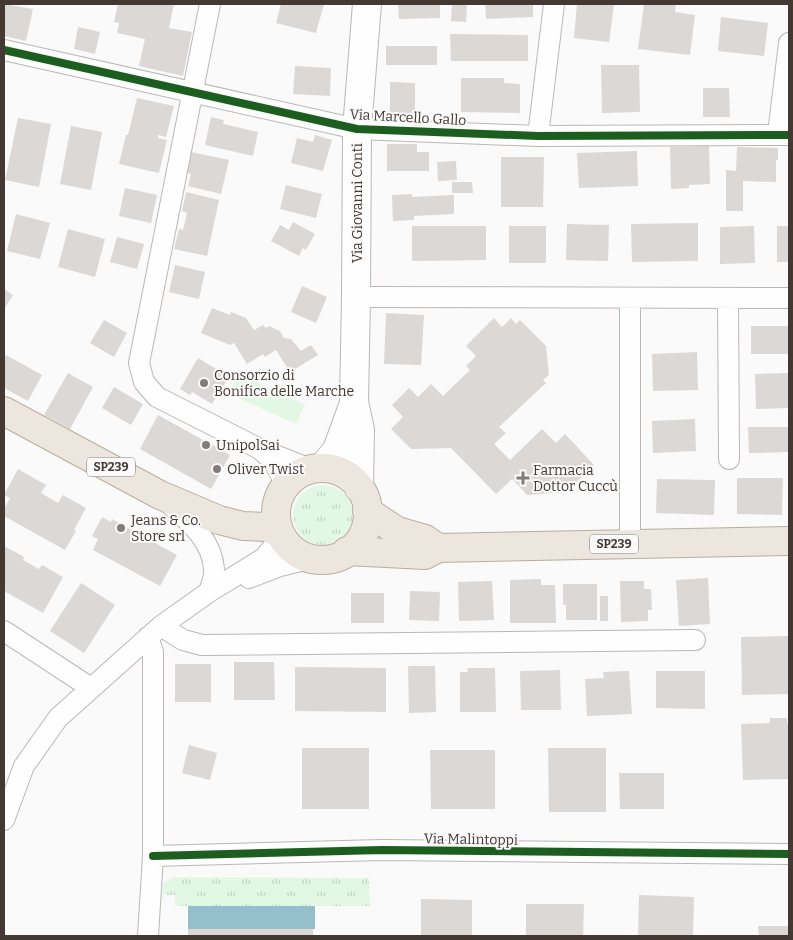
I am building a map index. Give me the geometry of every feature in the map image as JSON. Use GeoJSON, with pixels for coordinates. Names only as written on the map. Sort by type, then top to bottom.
{"type":"FeatureCollection","features":[{"type":"Feature","properties":{"kind":"main road","name":"Via Giovanni Conti"},"geometry":{"type":"LineString","coordinates":[[363,499],[360,430],[354,402],[357,129],[367,4]]}},
{"type":"Feature","properties":{"kind":"main road","name":"Via Giovanni Conti"},"geometry":{"type":"LineString","coordinates":[[316,469],[337,450],[354,402]]}},
{"type":"Feature","properties":{"kind":"main road","name":"SP239"},"geometry":{"type":"LineString","coordinates":[[4,411],[160,495],[220,520],[243,526],[266,528],[281,534],[292,548],[313,558],[331,558],[347,551],[425,555],[438,548],[789,541]]}},
{"type":"Feature","properties":{"kind":"main road","name":"SP239"},"geometry":{"type":"LineString","coordinates":[[316,469],[343,473],[363,499],[397,531],[425,539],[438,548]]}},
{"type":"Feature","properties":{"kind":"main road"},"geometry":{"type":"LineString","coordinates":[[220,520],[265,508],[300,473],[316,469]]}},
{"type":"Feature","properties":{"kind":"main road"},"geometry":{"type":"LineString","coordinates":[[281,534],[276,513],[282,492]]}},
{"type":"Feature","properties":{"kind":"main road"},"geometry":{"type":"LineString","coordinates":[[347,551],[360,538],[367,520],[363,499]]}},
{"type":"Feature","properties":{"kind":"street"},"geometry":{"type":"LineString","coordinates":[[210,4],[138,363],[144,382],[157,397],[260,449],[316,469]]}},
{"type":"Feature","properties":{"kind":"street"},"geometry":{"type":"LineString","coordinates":[[538,136],[554,4]]}},
{"type":"Feature","properties":{"kind":"street"},"geometry":{"type":"LineString","coordinates":[[784,134],[789,43]]}},
{"type":"Feature","properties":{"kind":"street","name":"Via Marcello Gallo"},"geometry":{"type":"LineString","coordinates":[[4,50],[357,129],[538,136],[784,134]]}},
{"type":"Feature","properties":{"kind":"street"},"geometry":{"type":"LineString","coordinates":[[356,297],[789,298]]}},
{"type":"Feature","properties":{"kind":"street"},"geometry":{"type":"LineString","coordinates":[[728,298],[728,458]]}},
{"type":"Feature","properties":{"kind":"street"},"geometry":{"type":"LineString","coordinates":[[630,299],[630,544]]}},
{"type":"Feature","properties":{"kind":"street"},"geometry":{"type":"LineString","coordinates":[[260,449],[274,462],[282,492]]}},
{"type":"Feature","properties":{"kind":"street"},"geometry":{"type":"LineString","coordinates":[[160,495],[194,526],[208,545],[215,570],[209,592]]}},
{"type":"Feature","properties":{"kind":"street"},"geometry":{"type":"LineString","coordinates":[[4,820],[24,766],[58,718],[154,631],[209,592],[264,558],[281,534]]}},
{"type":"Feature","properties":{"kind":"street"},"geometry":{"type":"LineString","coordinates":[[209,592],[280,566],[313,558]]}},
{"type":"Feature","properties":{"kind":"street"},"geometry":{"type":"LineString","coordinates":[[4,631],[92,688]]}},
{"type":"Feature","properties":{"kind":"street"},"geometry":{"type":"LineString","coordinates":[[154,631],[202,644],[696,640]]}},
{"type":"Feature","properties":{"kind":"street"},"geometry":{"type":"LineString","coordinates":[[148,936],[153,856],[154,631]]}},
{"type":"Feature","properties":{"kind":"street","name":"Via Malintoppi"},"geometry":{"type":"LineString","coordinates":[[153,856],[382,850],[789,854]]}},
{"type":"Feature","properties":{"kind":"green space"},"geometry":{"type":"Polygon","coordinates":[[[238,374],[305,404],[296,424],[229,394],[238,374]]]}},
{"type":"Feature","properties":{"kind":"green space"},"geometry":{"type":"Polygon","coordinates":[[[323,485],[339,490],[344,494],[348,499],[353,515],[348,531],[344,536],[339,540],[323,545],[307,540],[302,536],[298,531],[293,515],[298,499],[302,494],[307,490],[323,485]]]}},
{"type":"Feature","properties":{"kind":"green space"},"geometry":{"type":"Polygon","coordinates":[[[174,877],[369,878],[370,906],[175,906],[175,895],[164,895],[164,898],[162,898],[163,883],[174,877]]]}},
{"type":"Feature","properties":{"kind":"water"},"geometry":{"type":"Polygon","coordinates":[[[188,906],[315,906],[315,929],[188,929],[188,906]]]}},
{"type":"Feature","properties":{"kind":"building"},"geometry":{"type":"Polygon","coordinates":[[[4,4],[33,9],[26,41],[4,36],[4,4]]]}},
{"type":"Feature","properties":{"kind":"building"},"geometry":{"type":"Polygon","coordinates":[[[118,4],[174,4],[169,28],[192,32],[183,76],[139,66],[145,39],[117,33],[119,23],[114,22],[118,4]]]}},
{"type":"Feature","properties":{"kind":"building"},"geometry":{"type":"Polygon","coordinates":[[[281,4],[324,4],[316,33],[276,23],[281,4]]]}},
{"type":"Feature","properties":{"kind":"building"},"geometry":{"type":"Polygon","coordinates":[[[398,4],[440,4],[440,18],[399,19],[398,4]]]}},
{"type":"Feature","properties":{"kind":"building"},"geometry":{"type":"Polygon","coordinates":[[[452,4],[467,4],[466,22],[451,21],[452,4]]]}},
{"type":"Feature","properties":{"kind":"building"},"geometry":{"type":"Polygon","coordinates":[[[485,4],[533,4],[533,17],[486,19],[485,4]]]}},
{"type":"Feature","properties":{"kind":"building"},"geometry":{"type":"Polygon","coordinates":[[[577,4],[614,4],[609,42],[574,38],[577,4]]]}},
{"type":"Feature","properties":{"kind":"building"},"geometry":{"type":"Polygon","coordinates":[[[644,4],[676,4],[675,12],[695,15],[690,55],[638,49],[644,4]]]}},
{"type":"Feature","properties":{"kind":"building"},"geometry":{"type":"Polygon","coordinates":[[[721,17],[768,23],[764,56],[718,51],[721,17]]]}},
{"type":"Feature","properties":{"kind":"building"},"geometry":{"type":"Polygon","coordinates":[[[78,27],[100,32],[95,54],[74,49],[78,27]]]}},
{"type":"Feature","properties":{"kind":"building"},"geometry":{"type":"Polygon","coordinates":[[[450,34],[528,35],[528,61],[451,61],[450,34]]]}},
{"type":"Feature","properties":{"kind":"building"},"geometry":{"type":"Polygon","coordinates":[[[386,46],[437,46],[437,65],[386,65],[386,46]]]}},
{"type":"Feature","properties":{"kind":"building"},"geometry":{"type":"Polygon","coordinates":[[[601,65],[639,65],[640,112],[602,113],[601,65]]]}},
{"type":"Feature","properties":{"kind":"building"},"geometry":{"type":"Polygon","coordinates":[[[295,66],[331,68],[330,96],[293,94],[295,66]]]}},
{"type":"Feature","properties":{"kind":"building"},"geometry":{"type":"Polygon","coordinates":[[[461,78],[504,78],[504,83],[520,84],[520,113],[461,112],[461,78]]]}},
{"type":"Feature","properties":{"kind":"building"},"geometry":{"type":"Polygon","coordinates":[[[390,82],[415,83],[415,121],[390,120],[390,82]]]}},
{"type":"Feature","properties":{"kind":"building"},"geometry":{"type":"Polygon","coordinates":[[[703,88],[729,88],[730,117],[703,117],[703,88]]]}},
{"type":"Feature","properties":{"kind":"building"},"geometry":{"type":"Polygon","coordinates":[[[137,98],[174,106],[166,137],[158,135],[158,138],[167,140],[159,173],[119,164],[137,98]]]}},
{"type":"Feature","properties":{"kind":"building"},"geometry":{"type":"Polygon","coordinates":[[[211,117],[224,120],[223,124],[258,132],[253,156],[205,145],[211,117]]]}},
{"type":"Feature","properties":{"kind":"building"},"geometry":{"type":"Polygon","coordinates":[[[18,118],[51,124],[39,187],[5,180],[18,118]]]}},
{"type":"Feature","properties":{"kind":"building"},"geometry":{"type":"Polygon","coordinates":[[[71,126],[102,132],[91,190],[60,184],[71,126]]]}},
{"type":"Feature","properties":{"kind":"building"},"geometry":{"type":"Polygon","coordinates":[[[315,135],[332,140],[323,171],[291,163],[297,138],[313,142],[315,135]]]}},
{"type":"Feature","properties":{"kind":"building"},"geometry":{"type":"Polygon","coordinates":[[[387,144],[417,144],[417,152],[429,152],[429,171],[387,171],[387,144]]]}},
{"type":"Feature","properties":{"kind":"building"},"geometry":{"type":"Polygon","coordinates":[[[709,146],[710,184],[689,185],[689,188],[671,189],[670,147],[709,146]]]}},
{"type":"Feature","properties":{"kind":"building"},"geometry":{"type":"Polygon","coordinates":[[[737,147],[778,148],[776,182],[743,181],[743,211],[726,211],[726,170],[736,171],[737,147]]]}},
{"type":"Feature","properties":{"kind":"building"},"geometry":{"type":"Polygon","coordinates":[[[637,151],[638,186],[579,188],[577,153],[637,151]]]}},
{"type":"Feature","properties":{"kind":"building"},"geometry":{"type":"Polygon","coordinates":[[[191,152],[229,160],[221,194],[188,186],[191,174],[187,173],[191,152]]]}},
{"type":"Feature","properties":{"kind":"building"},"geometry":{"type":"Polygon","coordinates":[[[501,157],[544,157],[543,207],[501,207],[501,157]]]}},
{"type":"Feature","properties":{"kind":"building"},"geometry":{"type":"Polygon","coordinates":[[[456,161],[457,180],[438,181],[437,162],[456,161]]]}},
{"type":"Feature","properties":{"kind":"building"},"geometry":{"type":"Polygon","coordinates":[[[452,182],[472,182],[473,193],[452,193],[452,182]]]}},
{"type":"Feature","properties":{"kind":"building"},"geometry":{"type":"Polygon","coordinates":[[[286,185],[322,194],[316,218],[280,209],[286,185]]]}},
{"type":"Feature","properties":{"kind":"building"},"geometry":{"type":"Polygon","coordinates":[[[125,188],[157,195],[151,223],[119,216],[125,188]]]}},
{"type":"Feature","properties":{"kind":"building"},"geometry":{"type":"Polygon","coordinates":[[[186,192],[219,200],[207,256],[174,249],[179,229],[183,230],[187,213],[182,211],[186,192]]]}},
{"type":"Feature","properties":{"kind":"building"},"geometry":{"type":"Polygon","coordinates":[[[412,194],[412,197],[454,195],[454,214],[414,216],[414,220],[393,221],[392,195],[412,194]]]}},
{"type":"Feature","properties":{"kind":"building"},"geometry":{"type":"Polygon","coordinates":[[[16,214],[50,223],[40,259],[7,251],[16,214]]]}},
{"type":"Feature","properties":{"kind":"building"},"geometry":{"type":"Polygon","coordinates":[[[293,222],[315,234],[306,250],[303,248],[299,256],[271,241],[280,225],[289,230],[293,222]]]}},
{"type":"Feature","properties":{"kind":"building"},"geometry":{"type":"Polygon","coordinates":[[[698,223],[698,261],[632,262],[631,224],[698,223]]]}},
{"type":"Feature","properties":{"kind":"building"},"geometry":{"type":"Polygon","coordinates":[[[567,224],[609,225],[608,261],[566,260],[567,224]]]}},
{"type":"Feature","properties":{"kind":"building"},"geometry":{"type":"Polygon","coordinates":[[[412,226],[486,226],[486,260],[412,261],[412,226]]]}},
{"type":"Feature","properties":{"kind":"building"},"geometry":{"type":"Polygon","coordinates":[[[509,226],[546,226],[546,263],[509,263],[509,226]]]}},
{"type":"Feature","properties":{"kind":"building"},"geometry":{"type":"Polygon","coordinates":[[[754,226],[755,263],[720,264],[720,227],[754,226]]]}},
{"type":"Feature","properties":{"kind":"building"},"geometry":{"type":"Polygon","coordinates":[[[777,226],[789,226],[789,262],[777,262],[777,226]]]}},
{"type":"Feature","properties":{"kind":"building"},"geometry":{"type":"Polygon","coordinates":[[[68,229],[105,239],[95,277],[58,267],[68,229]]]}},
{"type":"Feature","properties":{"kind":"building"},"geometry":{"type":"Polygon","coordinates":[[[117,237],[144,244],[137,269],[110,262],[117,237]]]}},
{"type":"Feature","properties":{"kind":"building"},"geometry":{"type":"Polygon","coordinates":[[[175,265],[205,272],[199,299],[169,292],[175,265]]]}},
{"type":"Feature","properties":{"kind":"building"},"geometry":{"type":"Polygon","coordinates":[[[302,286],[327,297],[316,323],[291,312],[302,286]]]}},
{"type":"Feature","properties":{"kind":"building"},"geometry":{"type":"Polygon","coordinates":[[[4,289],[13,295],[4,309],[4,289]]]}},
{"type":"Feature","properties":{"kind":"building"},"geometry":{"type":"Polygon","coordinates":[[[212,308],[230,315],[231,312],[246,318],[254,330],[263,325],[266,328],[269,326],[280,331],[284,338],[291,339],[301,351],[311,345],[318,355],[290,372],[276,350],[265,357],[263,354],[247,364],[234,343],[230,345],[201,333],[212,308]]]}},
{"type":"Feature","properties":{"kind":"building"},"geometry":{"type":"Polygon","coordinates":[[[386,313],[424,315],[421,365],[384,364],[386,313]]]}},
{"type":"Feature","properties":{"kind":"building"},"geometry":{"type":"Polygon","coordinates":[[[494,318],[502,327],[511,318],[516,324],[520,320],[546,346],[549,375],[543,380],[546,383],[499,427],[506,433],[494,444],[510,460],[542,429],[556,443],[565,434],[594,465],[566,492],[527,495],[512,479],[496,494],[451,448],[411,449],[391,429],[403,417],[392,405],[409,388],[418,397],[431,384],[443,396],[470,370],[466,366],[476,356],[466,346],[494,318]]]}},
{"type":"Feature","properties":{"kind":"building"},"geometry":{"type":"Polygon","coordinates":[[[104,320],[127,333],[114,357],[90,343],[104,320]]]}},
{"type":"Feature","properties":{"kind":"building"},"geometry":{"type":"Polygon","coordinates":[[[751,326],[789,326],[789,354],[751,354],[751,326]]]}},
{"type":"Feature","properties":{"kind":"building"},"geometry":{"type":"Polygon","coordinates":[[[697,352],[698,390],[653,391],[652,354],[697,352]]]}},
{"type":"Feature","properties":{"kind":"building"},"geometry":{"type":"Polygon","coordinates":[[[6,355],[42,375],[28,401],[4,388],[4,359],[6,355]]]}},
{"type":"Feature","properties":{"kind":"building","name":"Consorzio di Bonifica delle Marche"},"geometry":{"type":"Polygon","coordinates":[[[198,358],[229,377],[212,404],[192,392],[190,395],[180,389],[198,358]]]}},
{"type":"Feature","properties":{"kind":"building"},"geometry":{"type":"Polygon","coordinates":[[[68,373],[93,387],[70,429],[44,415],[68,373]]]}},
{"type":"Feature","properties":{"kind":"building"},"geometry":{"type":"Polygon","coordinates":[[[789,373],[789,408],[756,409],[755,374],[789,373]]]}},
{"type":"Feature","properties":{"kind":"building"},"geometry":{"type":"Polygon","coordinates":[[[114,387],[143,404],[131,425],[102,408],[114,387]]]}},
{"type":"Feature","properties":{"kind":"building"},"geometry":{"type":"Polygon","coordinates":[[[158,415],[230,455],[211,489],[140,449],[158,415]]]}},
{"type":"Feature","properties":{"kind":"building"},"geometry":{"type":"Polygon","coordinates":[[[695,419],[696,451],[653,453],[652,421],[695,419]]]}},
{"type":"Feature","properties":{"kind":"building"},"geometry":{"type":"Polygon","coordinates":[[[748,427],[789,427],[789,452],[749,453],[748,427]]]}},
{"type":"Feature","properties":{"kind":"building"},"geometry":{"type":"Polygon","coordinates":[[[18,469],[46,485],[41,493],[58,503],[63,495],[86,508],[65,550],[4,516],[4,509],[10,498],[4,495],[18,469]]]}},
{"type":"Feature","properties":{"kind":"building"},"geometry":{"type":"Polygon","coordinates":[[[737,478],[783,478],[782,515],[737,514],[737,478]]]}},
{"type":"Feature","properties":{"kind":"building"},"geometry":{"type":"Polygon","coordinates":[[[657,479],[715,480],[714,515],[656,513],[657,479]]]}},
{"type":"Feature","properties":{"kind":"building"},"geometry":{"type":"Polygon","coordinates":[[[102,517],[111,522],[112,519],[177,555],[160,586],[93,550],[98,539],[92,536],[102,517]]]}},
{"type":"Feature","properties":{"kind":"building"},"geometry":{"type":"Polygon","coordinates":[[[4,546],[24,557],[23,560],[39,569],[42,565],[63,577],[43,613],[4,591],[4,546]]]}},
{"type":"Feature","properties":{"kind":"building"},"geometry":{"type":"Polygon","coordinates":[[[708,578],[710,624],[679,626],[676,580],[708,578]]]}},
{"type":"Feature","properties":{"kind":"building"},"geometry":{"type":"Polygon","coordinates":[[[541,579],[541,585],[555,585],[556,623],[510,623],[510,580],[541,579]]]}},
{"type":"Feature","properties":{"kind":"building"},"geometry":{"type":"Polygon","coordinates":[[[492,581],[494,620],[459,621],[458,582],[492,581]]]}},
{"type":"Feature","properties":{"kind":"building"},"geometry":{"type":"Polygon","coordinates":[[[620,581],[644,581],[644,589],[651,589],[652,610],[648,610],[648,621],[621,622],[620,581]]]}},
{"type":"Feature","properties":{"kind":"building"},"geometry":{"type":"Polygon","coordinates":[[[81,583],[115,605],[84,653],[50,631],[81,583]]]}},
{"type":"Feature","properties":{"kind":"building"},"geometry":{"type":"Polygon","coordinates":[[[563,584],[597,584],[597,620],[566,620],[566,605],[563,605],[563,584]]]}},
{"type":"Feature","properties":{"kind":"building"},"geometry":{"type":"Polygon","coordinates":[[[410,591],[440,592],[439,621],[409,620],[410,591]]]}},
{"type":"Feature","properties":{"kind":"building"},"geometry":{"type":"Polygon","coordinates":[[[351,593],[384,593],[384,623],[351,623],[351,593]]]}},
{"type":"Feature","properties":{"kind":"building"},"geometry":{"type":"Polygon","coordinates":[[[600,596],[608,596],[608,621],[600,621],[600,596]]]}},
{"type":"Feature","properties":{"kind":"building"},"geometry":{"type":"Polygon","coordinates":[[[789,636],[789,694],[742,695],[741,637],[789,636]]]}},
{"type":"Feature","properties":{"kind":"building"},"geometry":{"type":"Polygon","coordinates":[[[234,662],[274,662],[275,700],[234,700],[234,662]]]}},
{"type":"Feature","properties":{"kind":"building"},"geometry":{"type":"Polygon","coordinates":[[[175,664],[211,664],[211,702],[175,702],[175,664]]]}},
{"type":"Feature","properties":{"kind":"building"},"geometry":{"type":"Polygon","coordinates":[[[408,666],[435,666],[436,712],[409,713],[408,666]]]}},
{"type":"Feature","properties":{"kind":"building"},"geometry":{"type":"Polygon","coordinates":[[[295,667],[386,668],[386,712],[295,711],[295,667]]]}},
{"type":"Feature","properties":{"kind":"building"},"geometry":{"type":"Polygon","coordinates":[[[467,668],[495,668],[496,712],[460,712],[460,672],[468,672],[467,668]]]}},
{"type":"Feature","properties":{"kind":"building"},"geometry":{"type":"Polygon","coordinates":[[[560,670],[561,710],[521,710],[520,671],[560,670]]]}},
{"type":"Feature","properties":{"kind":"building"},"geometry":{"type":"Polygon","coordinates":[[[629,671],[632,714],[587,716],[585,679],[604,678],[603,672],[629,671]]]}},
{"type":"Feature","properties":{"kind":"building"},"geometry":{"type":"Polygon","coordinates":[[[656,671],[705,671],[705,709],[656,708],[656,671]]]}},
{"type":"Feature","properties":{"kind":"building"},"geometry":{"type":"Polygon","coordinates":[[[770,718],[787,718],[787,723],[789,723],[789,779],[743,780],[741,724],[770,723],[770,718]]]}},
{"type":"Feature","properties":{"kind":"building"},"geometry":{"type":"Polygon","coordinates":[[[189,745],[217,753],[210,780],[182,773],[189,745]]]}},
{"type":"Feature","properties":{"kind":"building"},"geometry":{"type":"Polygon","coordinates":[[[302,748],[369,748],[369,809],[302,809],[302,748]]]}},
{"type":"Feature","properties":{"kind":"building"},"geometry":{"type":"Polygon","coordinates":[[[548,748],[606,748],[606,812],[549,812],[548,748]]]}},
{"type":"Feature","properties":{"kind":"building"},"geometry":{"type":"Polygon","coordinates":[[[430,750],[495,750],[495,809],[431,809],[430,750]]]}},
{"type":"Feature","properties":{"kind":"building"},"geometry":{"type":"Polygon","coordinates":[[[619,773],[664,773],[664,809],[620,809],[619,773]]]}},
{"type":"Feature","properties":{"kind":"building"},"geometry":{"type":"Polygon","coordinates":[[[639,895],[694,897],[693,936],[638,936],[639,895]]]}},
{"type":"Feature","properties":{"kind":"building"},"geometry":{"type":"Polygon","coordinates":[[[421,899],[472,900],[472,936],[421,936],[421,899]]]}},
{"type":"Feature","properties":{"kind":"building"},"geometry":{"type":"Polygon","coordinates":[[[526,904],[584,904],[583,936],[526,936],[526,904]]]}},
{"type":"Feature","properties":{"kind":"building"},"geometry":{"type":"Polygon","coordinates":[[[758,926],[789,926],[789,936],[759,936],[758,926]]]}},
{"type":"Feature","properties":{"kind":"building"},"geometry":{"type":"Polygon","coordinates":[[[188,929],[313,929],[313,936],[188,936],[188,929]]]}},
{"type":"Feature","properties":{"kind":"cycle path"},"geometry":{"type":"LineString","coordinates":[[4,50],[357,129],[538,136],[789,135]]}},
{"type":"Feature","properties":{"kind":"cycle path"},"geometry":{"type":"LineString","coordinates":[[153,856],[382,850],[789,854]]}},
{"type":"Feature","properties":{"kind":"place","name":"Consorzio di Bonifica delle Marche"},"geometry":{"type":"Point","coordinates":[204,383]}},
{"type":"Feature","properties":{"kind":"place","name":"UnipolSai"},"geometry":{"type":"Point","coordinates":[206,445]}},
{"type":"Feature","properties":{"kind":"place","name":"Oliver Twist"},"geometry":{"type":"Point","coordinates":[217,469]}},
{"type":"Feature","properties":{"kind":"place","name":"Farmacia Dottor Cuccù"},"geometry":{"type":"Point","coordinates":[523,478]}},
{"type":"Feature","properties":{"kind":"place","name":"Jeans & Co. Store srl"},"geometry":{"type":"Point","coordinates":[121,528]}}]}
